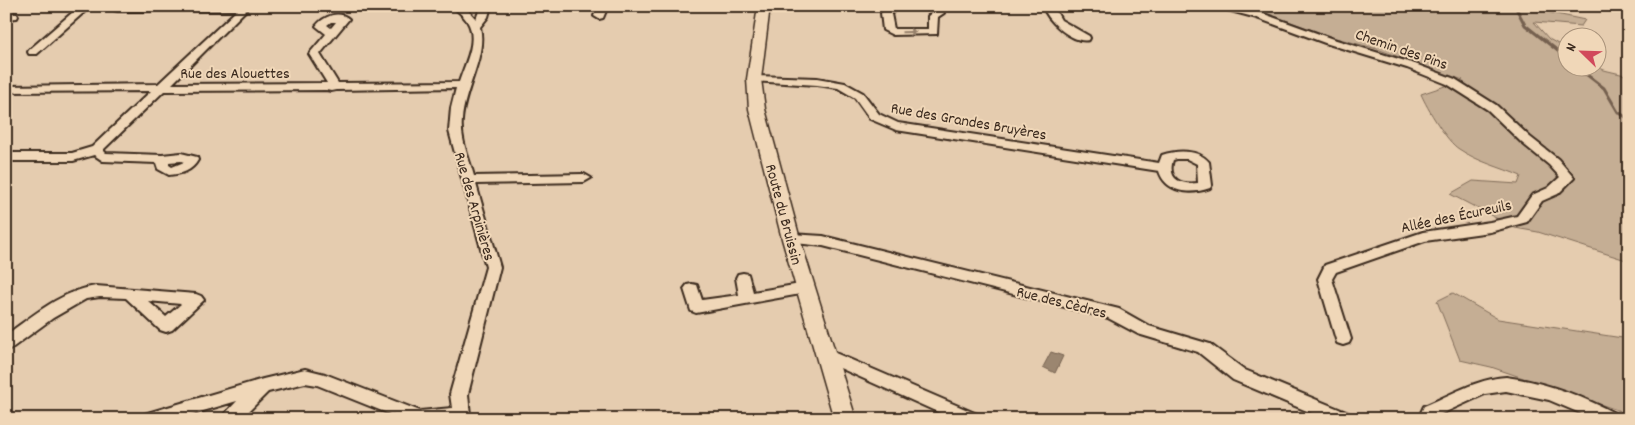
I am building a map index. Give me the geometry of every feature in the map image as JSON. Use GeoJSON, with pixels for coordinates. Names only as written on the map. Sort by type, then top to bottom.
{"type":"FeatureCollection","features":[{"type":"Feature","properties":{"kind":"street"},"geometry":{"type":"LineString","coordinates":[[33,52],[86,6]]}},
{"type":"Feature","properties":{"kind":"street"},"geometry":{"type":"LineString","coordinates":[[458,6],[469,16],[475,26]]}},
{"type":"Feature","properties":{"kind":"street","name":"Rue des Arpinières"},"geometry":{"type":"LineString","coordinates":[[462,417],[459,394],[493,267],[455,131],[455,117],[463,85],[476,49],[475,26],[483,17],[486,6]]}},
{"type":"Feature","properties":{"kind":"street","name":"Route du Bruissin"},"geometry":{"type":"LineString","coordinates":[[764,6],[754,79],[757,109],[791,239],[845,419]]}},
{"type":"Feature","properties":{"kind":"street"},"geometry":{"type":"LineString","coordinates":[[894,6],[886,13],[888,30],[893,32],[933,32],[933,16],[939,13],[936,6]]}},
{"type":"Feature","properties":{"kind":"street"},"geometry":{"type":"LineString","coordinates":[[1048,6],[1049,15],[1057,22],[1085,38]]}},
{"type":"Feature","properties":{"kind":"street","name":"Chemin des Pins"},"geometry":{"type":"LineString","coordinates":[[1217,6],[1268,18],[1330,42],[1397,61],[1450,82],[1488,104],[1527,141],[1554,162]]}},
{"type":"Feature","properties":{"kind":"street"},"geometry":{"type":"LineString","coordinates":[[6,157],[73,157],[96,150],[246,7],[118,8]]}},
{"type":"Feature","properties":{"kind":"street"},"geometry":{"type":"LineString","coordinates":[[331,88],[333,84],[314,54],[332,33]]}},
{"type":"Feature","properties":{"kind":"street","name":"Rue des Grandes Bruyères"},"geometry":{"type":"LineString","coordinates":[[754,79],[834,83],[848,87],[862,97],[872,113],[880,121],[896,126],[1164,168]]}},
{"type":"Feature","properties":{"kind":"street","name":"Rue des Alouettes"},"geometry":{"type":"LineString","coordinates":[[6,89],[331,88],[463,85]]}},
{"type":"Feature","properties":{"kind":"street"},"geometry":{"type":"LineString","coordinates":[[96,150],[103,157],[162,159]]}},
{"type":"Feature","properties":{"kind":"street","name":"Allée des Écureuils"},"geometry":{"type":"LineString","coordinates":[[1343,339],[1325,280],[1330,269],[1423,237],[1490,227],[1522,219],[1537,198],[1553,191],[1567,178],[1562,168],[1554,162]]}},
{"type":"Feature","properties":{"kind":"street"},"geometry":{"type":"LineString","coordinates":[[469,180],[584,178]]}},
{"type":"Feature","properties":{"kind":"street","name":"Rue des Cèdres"},"geometry":{"type":"LineString","coordinates":[[791,239],[823,241],[1112,313],[1144,330],[1204,348],[1239,375],[1345,419]]}},
{"type":"Feature","properties":{"kind":"street"},"geometry":{"type":"LineString","coordinates":[[743,278],[747,299]]}},
{"type":"Feature","properties":{"kind":"street"},"geometry":{"type":"LineString","coordinates":[[692,290],[696,307],[806,288]]}},
{"type":"Feature","properties":{"kind":"street"},"geometry":{"type":"LineString","coordinates":[[6,344],[55,309],[77,297],[100,291],[131,294]]}},
{"type":"Feature","properties":{"kind":"street"},"geometry":{"type":"LineString","coordinates":[[826,355],[971,419]]}},
{"type":"Feature","properties":{"kind":"street"},"geometry":{"type":"LineString","coordinates":[[151,419],[263,386],[305,376],[319,379],[419,418],[462,417]]}},
{"type":"Feature","properties":{"kind":"street"},"geometry":{"type":"LineString","coordinates":[[1427,419],[1430,411],[1494,384],[1513,384],[1534,387],[1610,419]]}},
{"type":"Feature","properties":{"kind":"street"},"geometry":{"type":"LineString","coordinates":[[229,419],[263,386]]}},
{"type":"Feature","properties":{"kind":"shaded area"},"geometry":{"type":"Polygon","coordinates":[[[1240,6],[1518,6],[1585,20],[1581,26],[1534,22],[1549,39],[1558,44],[1558,78],[1608,78],[1608,71],[1629,76],[1629,261],[1538,232],[1515,228],[1450,194],[1473,181],[1518,184],[1521,176],[1466,154],[1454,145],[1432,116],[1421,94],[1463,80],[1377,49],[1332,37],[1240,6]]]}},
{"type":"Feature","properties":{"kind":"shaded area"},"geometry":{"type":"Polygon","coordinates":[[[1453,293],[1498,319],[1629,339],[1629,414],[1491,367],[1460,360],[1437,301],[1453,293]]]}},
{"type":"Feature","properties":{"kind":"shaded area"},"geometry":{"type":"Polygon","coordinates":[[[1051,352],[1063,356],[1055,373],[1043,367],[1051,352]]]}},
{"type":"Feature","properties":{"kind":"waterway"},"geometry":{"type":"LineString","coordinates":[[1515,6],[1525,25],[1558,51]]}},
{"type":"Feature","properties":{"kind":"waterway"},"geometry":{"type":"LineString","coordinates":[[1591,78],[1604,88],[1618,112],[1629,119]]}}]}
